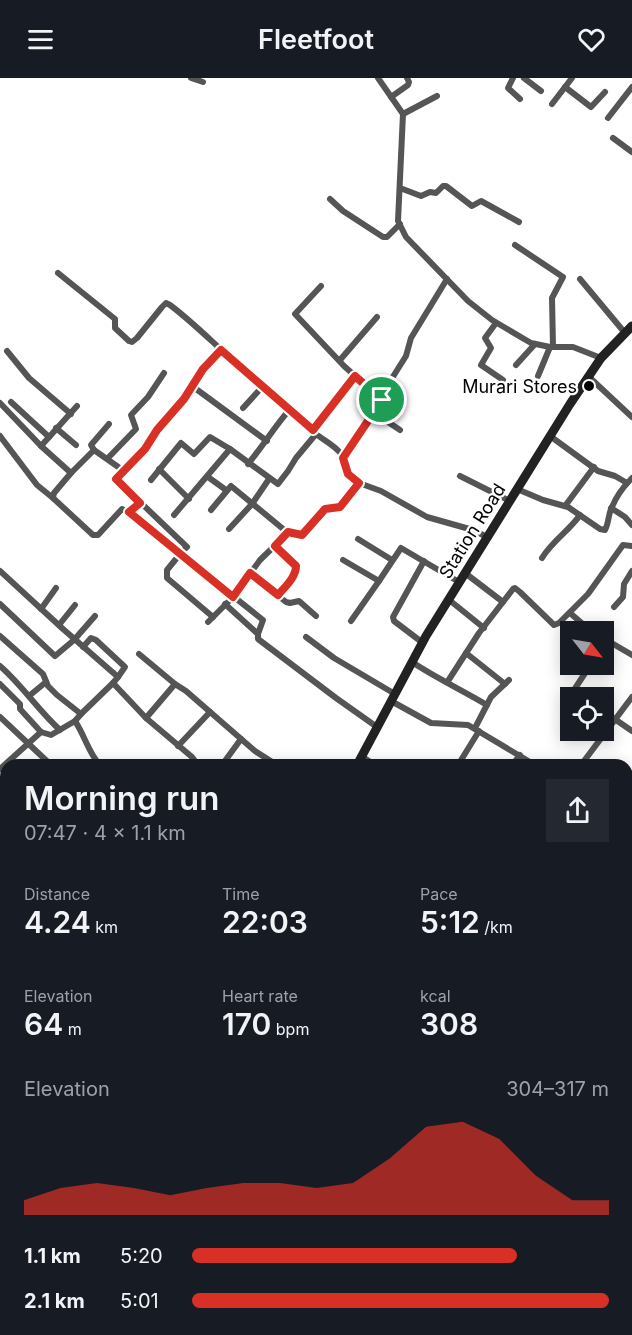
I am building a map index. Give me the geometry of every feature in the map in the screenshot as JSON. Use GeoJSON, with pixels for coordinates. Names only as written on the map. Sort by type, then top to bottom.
{"type":"FeatureCollection","features":[{"type":"Feature","properties":{"kind":"main road","name":"Station Road"},"geometry":{"type":"LineString","coordinates":[[360,759],[448,599],[550,436],[601,358],[632,326]]}},
{"type":"Feature","properties":{"kind":"street"},"geometry":{"type":"LineString","coordinates":[[191,78],[203,82]]}},
{"type":"Feature","properties":{"kind":"street"},"geometry":{"type":"LineString","coordinates":[[378,78],[403,114],[400,224],[406,237],[468,302],[496,323],[535,344],[552,347],[573,346],[601,358]]}},
{"type":"Feature","properties":{"kind":"street"},"geometry":{"type":"LineString","coordinates":[[392,97],[408,85],[406,78]]}},
{"type":"Feature","properties":{"kind":"street"},"geometry":{"type":"LineString","coordinates":[[513,78],[507,88],[520,99]]}},
{"type":"Feature","properties":{"kind":"street"},"geometry":{"type":"LineString","coordinates":[[524,78],[541,91]]}},
{"type":"Feature","properties":{"kind":"street"},"geometry":{"type":"LineString","coordinates":[[552,104],[572,78]]}},
{"type":"Feature","properties":{"kind":"street"},"geometry":{"type":"LineString","coordinates":[[565,87],[591,107],[605,92]]}},
{"type":"Feature","properties":{"kind":"street"},"geometry":{"type":"LineString","coordinates":[[608,118],[632,87]]}},
{"type":"Feature","properties":{"kind":"street"},"geometry":{"type":"LineString","coordinates":[[403,114],[437,96]]}},
{"type":"Feature","properties":{"kind":"street"},"geometry":{"type":"LineString","coordinates":[[613,138],[632,152]]}},
{"type":"Feature","properties":{"kind":"street"},"geometry":{"type":"LineString","coordinates":[[400,188],[421,196],[430,192],[436,193],[444,186],[472,206],[481,201],[519,222]]}},
{"type":"Feature","properties":{"kind":"street"},"geometry":{"type":"LineString","coordinates":[[330,199],[343,211],[383,237],[387,237],[400,224]]}},
{"type":"Feature","properties":{"kind":"street"},"geometry":{"type":"LineString","coordinates":[[514,245],[562,278],[552,298],[552,347],[538,376]]}},
{"type":"Feature","properties":{"kind":"street"},"geometry":{"type":"LineString","coordinates":[[58,273],[114,319],[115,328],[129,341],[134,340],[167,303],[193,322],[221,350],[331,444],[343,458],[348,474],[359,483],[381,490],[427,517],[473,530],[488,537]]}},
{"type":"Feature","properties":{"kind":"street"},"geometry":{"type":"LineString","coordinates":[[343,458],[382,400],[389,383],[406,356],[411,338],[447,279]]}},
{"type":"Feature","properties":{"kind":"street"},"geometry":{"type":"LineString","coordinates":[[580,279],[625,333]]}},
{"type":"Feature","properties":{"kind":"street"},"geometry":{"type":"LineString","coordinates":[[321,286],[295,314],[355,376],[382,400]]}},
{"type":"Feature","properties":{"kind":"street"},"geometry":{"type":"LineString","coordinates":[[340,360],[377,317]]}},
{"type":"Feature","properties":{"kind":"street"},"geometry":{"type":"LineString","coordinates":[[496,323],[485,339],[491,349],[482,365],[503,380]]}},
{"type":"Feature","properties":{"kind":"street"},"geometry":{"type":"LineString","coordinates":[[516,365],[535,344]]}},
{"type":"Feature","properties":{"kind":"street"},"geometry":{"type":"LineString","coordinates":[[221,350],[203,369],[184,399],[157,430],[145,449],[116,479],[187,547],[167,570],[166,578],[211,619],[233,597],[261,558],[288,532]]}},
{"type":"Feature","properties":{"kind":"street"},"geometry":{"type":"LineString","coordinates":[[7,351],[29,378],[71,414]]}},
{"type":"Feature","properties":{"kind":"street"},"geometry":{"type":"LineString","coordinates":[[108,458],[136,429],[131,415],[148,397],[164,373]]}},
{"type":"Feature","properties":{"kind":"street"},"geometry":{"type":"LineString","coordinates":[[151,480],[181,444],[194,454],[210,437],[230,449],[276,484],[280,482],[355,376]]}},
{"type":"Feature","properties":{"kind":"street"},"geometry":{"type":"LineString","coordinates":[[588,376],[632,417]]}},
{"type":"Feature","properties":{"kind":"street"},"geometry":{"type":"LineString","coordinates":[[192,386],[267,441]]}},
{"type":"Feature","properties":{"kind":"street"},"geometry":{"type":"LineString","coordinates":[[243,408],[263,386]]}},
{"type":"Feature","properties":{"kind":"street"},"geometry":{"type":"LineString","coordinates":[[11,402],[49,437]]}},
{"type":"Feature","properties":{"kind":"street"},"geometry":{"type":"LineString","coordinates":[[0,403],[41,446],[71,473]]}},
{"type":"Feature","properties":{"kind":"street"},"geometry":{"type":"LineString","coordinates":[[41,446],[77,406]]}},
{"type":"Feature","properties":{"kind":"street"},"geometry":{"type":"LineString","coordinates":[[248,464],[290,409]]}},
{"type":"Feature","properties":{"kind":"street"},"geometry":{"type":"LineString","coordinates":[[373,412],[400,430]]}},
{"type":"Feature","properties":{"kind":"street"},"geometry":{"type":"LineString","coordinates":[[109,424],[90,446],[124,471]]}},
{"type":"Feature","properties":{"kind":"street"},"geometry":{"type":"LineString","coordinates":[[56,428],[76,445]]}},
{"type":"Feature","properties":{"kind":"street"},"geometry":{"type":"LineString","coordinates":[[0,436],[38,485],[89,533],[96,536],[124,508],[263,620],[258,639],[377,727]]}},
{"type":"Feature","properties":{"kind":"street"},"geometry":{"type":"LineString","coordinates":[[517,489],[565,506],[605,530],[611,508],[629,481],[598,471],[550,436]]}},
{"type":"Feature","properties":{"kind":"street"},"geometry":{"type":"LineString","coordinates":[[174,515],[230,449]]}},
{"type":"Feature","properties":{"kind":"street"},"geometry":{"type":"LineString","coordinates":[[53,498],[54,493],[71,473],[94,450]]}},
{"type":"Feature","properties":{"kind":"street"},"geometry":{"type":"LineString","coordinates":[[565,506],[594,467]]}},
{"type":"Feature","properties":{"kind":"street"},"geometry":{"type":"LineString","coordinates":[[159,469],[189,500]]}},
{"type":"Feature","properties":{"kind":"street"},"geometry":{"type":"LineString","coordinates":[[460,476],[510,501]]}},
{"type":"Feature","properties":{"kind":"street"},"geometry":{"type":"LineString","coordinates":[[208,477],[226,490]]}},
{"type":"Feature","properties":{"kind":"street"},"geometry":{"type":"LineString","coordinates":[[229,529],[252,504],[269,479]]}},
{"type":"Feature","properties":{"kind":"street"},"geometry":{"type":"LineString","coordinates":[[211,510],[231,486],[288,532],[302,535],[325,509],[341,505],[359,483]]}},
{"type":"Feature","properties":{"kind":"street"},"geometry":{"type":"LineString","coordinates":[[129,512],[140,503]]}},
{"type":"Feature","properties":{"kind":"street"},"geometry":{"type":"LineString","coordinates":[[611,508],[625,517],[632,525]]}},
{"type":"Feature","properties":{"kind":"street"},"geometry":{"type":"LineString","coordinates":[[542,558],[554,542],[573,526],[580,515]]}},
{"type":"Feature","properties":{"kind":"street"},"geometry":{"type":"LineString","coordinates":[[358,539],[392,560]]}},
{"type":"Feature","properties":{"kind":"street"},"geometry":{"type":"LineString","coordinates":[[448,681],[515,588],[554,625],[570,614],[588,594],[622,544],[632,546]]}},
{"type":"Feature","properties":{"kind":"street"},"geometry":{"type":"LineString","coordinates":[[275,546],[296,566],[292,578],[278,595]]}},
{"type":"Feature","properties":{"kind":"street"},"geometry":{"type":"LineString","coordinates":[[351,621],[401,548],[459,582]]}},
{"type":"Feature","properties":{"kind":"street"},"geometry":{"type":"LineString","coordinates":[[344,560],[379,581]]}},
{"type":"Feature","properties":{"kind":"street"},"geometry":{"type":"LineString","coordinates":[[423,643],[394,621],[393,617],[424,561]]}},
{"type":"Feature","properties":{"kind":"street"},"geometry":{"type":"LineString","coordinates":[[0,571],[74,640],[118,677]]}},
{"type":"Feature","properties":{"kind":"street"},"geometry":{"type":"LineString","coordinates":[[614,608],[623,597],[624,584],[632,571]]}},
{"type":"Feature","properties":{"kind":"street"},"geometry":{"type":"LineString","coordinates":[[250,573],[289,603],[299,601],[316,616]]}},
{"type":"Feature","properties":{"kind":"street"},"geometry":{"type":"LineString","coordinates":[[465,573],[503,602]]}},
{"type":"Feature","properties":{"kind":"street"},"geometry":{"type":"LineString","coordinates":[[41,609],[56,588]]}},
{"type":"Feature","properties":{"kind":"street"},"geometry":{"type":"LineString","coordinates":[[448,599],[484,628]]}},
{"type":"Feature","properties":{"kind":"street"},"geometry":{"type":"LineString","coordinates":[[0,604],[55,656],[74,640],[95,616]]}},
{"type":"Feature","properties":{"kind":"street"},"geometry":{"type":"LineString","coordinates":[[225,604],[258,634]]}},
{"type":"Feature","properties":{"kind":"street"},"geometry":{"type":"LineString","coordinates":[[59,626],[75,605]]}},
{"type":"Feature","properties":{"kind":"street"},"geometry":{"type":"LineString","coordinates":[[570,614],[579,621]]}},
{"type":"Feature","properties":{"kind":"street"},"geometry":{"type":"LineString","coordinates":[[0,636],[43,674],[46,682],[57,695],[81,714]]}},
{"type":"Feature","properties":{"kind":"street"},"geometry":{"type":"LineString","coordinates":[[306,637],[431,723],[468,725],[526,759]]}},
{"type":"Feature","properties":{"kind":"street"},"geometry":{"type":"LineString","coordinates":[[0,684],[21,705],[20,709],[41,732],[49,736],[75,721],[113,683],[125,667],[96,640],[91,638],[83,647]]}},
{"type":"Feature","properties":{"kind":"street"},"geometry":{"type":"LineString","coordinates":[[614,644],[632,655]]}},
{"type":"Feature","properties":{"kind":"street"},"geometry":{"type":"LineString","coordinates":[[461,759],[477,730],[490,697],[507,682],[466,653]]}},
{"type":"Feature","properties":{"kind":"street"},"geometry":{"type":"LineString","coordinates":[[139,654],[241,739],[269,759]]}},
{"type":"Feature","properties":{"kind":"street"},"geometry":{"type":"LineString","coordinates":[[412,662],[437,679],[448,681],[487,705]]}},
{"type":"Feature","properties":{"kind":"street"},"geometry":{"type":"LineString","coordinates":[[0,666],[60,730]]}},
{"type":"Feature","properties":{"kind":"street"},"geometry":{"type":"LineString","coordinates":[[29,696],[46,682]]}},
{"type":"Feature","properties":{"kind":"street"},"geometry":{"type":"LineString","coordinates":[[113,683],[146,718],[194,759]]}},
{"type":"Feature","properties":{"kind":"street"},"geometry":{"type":"LineString","coordinates":[[146,718],[175,684]]}},
{"type":"Feature","properties":{"kind":"street"},"geometry":{"type":"LineString","coordinates":[[587,759],[632,697]]}},
{"type":"Feature","properties":{"kind":"street"},"geometry":{"type":"LineString","coordinates":[[178,746],[210,712]]}},
{"type":"Feature","properties":{"kind":"street"},"geometry":{"type":"LineString","coordinates":[[0,717],[44,759]]}},
{"type":"Feature","properties":{"kind":"street"},"geometry":{"type":"LineString","coordinates":[[615,718],[632,731]]}},
{"type":"Feature","properties":{"kind":"street"},"geometry":{"type":"LineString","coordinates":[[75,721],[84,734],[94,759]]}},
{"type":"Feature","properties":{"kind":"street"},"geometry":{"type":"LineString","coordinates":[[13,759],[41,732]]}},
{"type":"Feature","properties":{"kind":"street"},"geometry":{"type":"LineString","coordinates":[[226,759],[241,739]]}},
{"type":"Feature","properties":{"kind":"street"},"geometry":{"type":"LineString","coordinates":[[517,759],[520,755]]}},
{"type":"Feature","properties":{"kind":"place","name":"Murari Stores"},"geometry":{"type":"Point","coordinates":[589,386]}},
{"type":"Feature","properties":{"kind":"route"},"geometry":{"type":"LineString","coordinates":[[221,350],[313,430],[355,376],[382,400],[343,458],[348,474],[359,483],[340,507],[327,507],[302,535],[288,532],[275,546],[296,566],[292,578],[278,595],[250,573],[233,597],[129,512],[140,503],[116,479],[137,459],[157,430],[184,399],[203,369],[221,350]]}}]}
